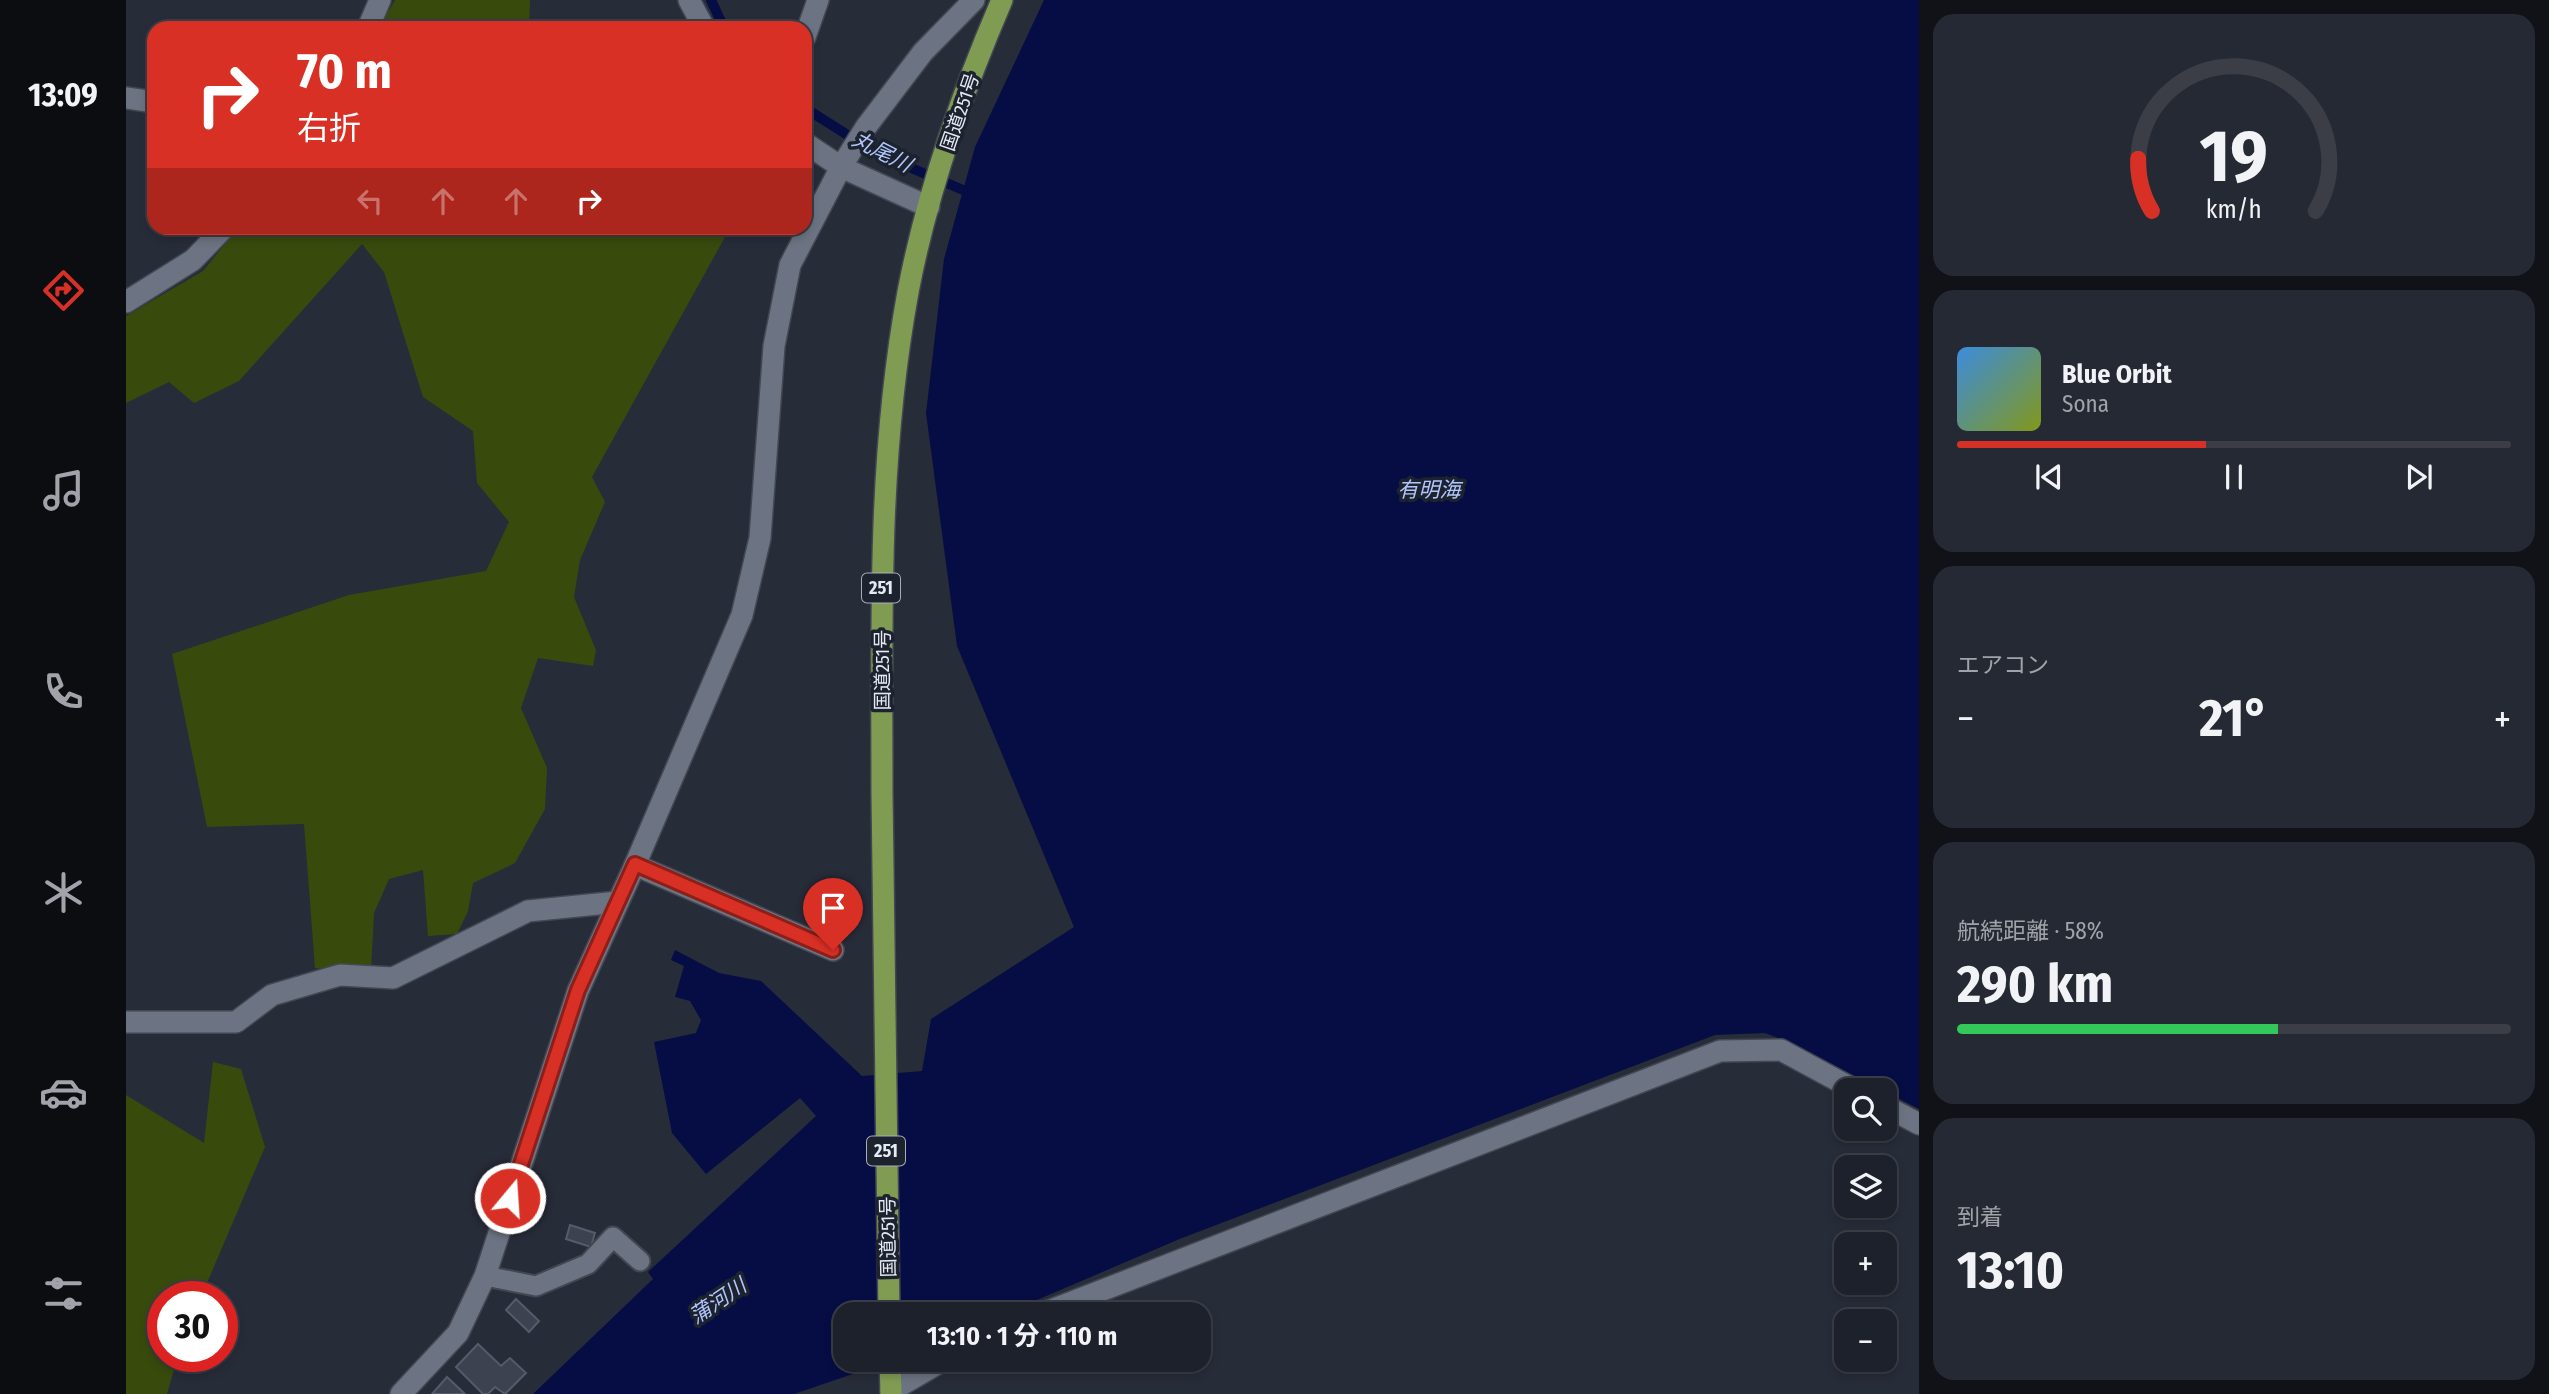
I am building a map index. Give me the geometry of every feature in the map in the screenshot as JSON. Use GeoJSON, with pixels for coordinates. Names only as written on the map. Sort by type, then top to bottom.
{"type":"FeatureCollection","features":[{"type":"Feature","properties":{"kind":"highway","name":"国道251号"},"geometry":{"type":"LineString","coordinates":[[889,1302],[883,987],[881,552],[890,421],[908,291],[931,201],[951,132],[1002,0]]}},
{"type":"Feature","properties":{"kind":"street"},"geometry":{"type":"LineString","coordinates":[[371,21],[380,0]]}},
{"type":"Feature","properties":{"kind":"street"},"geometry":{"type":"LineString","coordinates":[[689,0],[700,21]]}},
{"type":"Feature","properties":{"kind":"street"},"geometry":{"type":"LineString","coordinates":[[811,21],[818,0]]}},
{"type":"Feature","properties":{"kind":"street"},"geometry":{"type":"LineString","coordinates":[[812,223],[866,127],[923,52],[974,0]]}},
{"type":"Feature","properties":{"kind":"street"},"geometry":{"type":"LineString","coordinates":[[126,98],[147,102]]}},
{"type":"Feature","properties":{"kind":"street"},"geometry":{"type":"LineString","coordinates":[[812,147],[846,159],[931,201]]}},
{"type":"Feature","properties":{"kind":"street"},"geometry":{"type":"LineString","coordinates":[[126,302],[193,260],[217,235]]}},
{"type":"Feature","properties":{"kind":"street"},"geometry":{"type":"LineString","coordinates":[[401,1394],[458,1333],[485,1276],[578,990],[742,615],[760,538],[774,346],[790,265],[806,235]]}},
{"type":"Feature","properties":{"kind":"street"},"geometry":{"type":"LineString","coordinates":[[635,864],[833,950]]}},
{"type":"Feature","properties":{"kind":"street"},"geometry":{"type":"LineString","coordinates":[[126,1022],[236,1022],[271,995],[340,975],[393,978],[528,911],[618,902]]}},
{"type":"Feature","properties":{"kind":"street"},"geometry":{"type":"LineString","coordinates":[[1072,1302],[1720,1051],[1781,1051],[1834,1079]]}},
{"type":"Feature","properties":{"kind":"street"},"geometry":{"type":"LineString","coordinates":[[1897,1112],[1919,1124]]}},
{"type":"Feature","properties":{"kind":"street"},"geometry":{"type":"LineString","coordinates":[[891,1381],[914,1372]]}},
{"type":"Feature","properties":{"kind":"lane"},"geometry":{"type":"LineString","coordinates":[[485,1276],[536,1286],[588,1265],[613,1237],[640,1261]]}},
{"type":"Feature","properties":{"kind":"green space"},"geometry":{"type":"Polygon","coordinates":[[[395,0],[530,0],[529,21],[383,21],[395,0]]]}},
{"type":"Feature","properties":{"kind":"green space"},"geometry":{"type":"Polygon","coordinates":[[[232,235],[726,235],[592,477],[605,502],[580,560],[574,597],[596,650],[593,666],[538,658],[521,708],[547,768],[545,809],[515,863],[473,883],[468,911],[457,934],[428,936],[423,870],[389,879],[374,913],[371,971],[315,968],[304,824],[207,827],[172,654],[349,595],[486,571],[509,522],[477,483],[473,431],[423,397],[384,272],[362,244],[239,381],[194,403],[169,382],[126,403],[126,316],[203,271],[232,235]]]}},
{"type":"Feature","properties":{"kind":"green space"},"geometry":{"type":"Polygon","coordinates":[[[213,1062],[241,1069],[265,1147],[208,1281],[147,1281],[147,1372],[173,1372],[167,1394],[126,1394],[126,1095],[204,1143],[213,1062]]]}},
{"type":"Feature","properties":{"kind":"water","name":"有明海"},"geometry":{"type":"Polygon","coordinates":[[[1044,0],[1919,0],[1919,1109],[1897,1098],[1897,1078],[1859,1078],[1789,1042],[1765,1033],[1715,1035],[1182,1238],[1032,1302],[833,1302],[833,1372],[859,1372],[794,1394],[533,1394],[653,1279],[648,1272],[816,1116],[800,1098],[706,1174],[672,1133],[654,1042],[696,1033],[701,1020],[690,1001],[675,997],[684,966],[671,960],[675,950],[719,973],[761,981],[862,1076],[922,1071],[931,1019],[1074,927],[957,646],[926,413],[944,259],[975,147],[1044,0]]]}},
{"type":"Feature","properties":{"kind":"building"},"geometry":{"type":"Polygon","coordinates":[[[570,1225],[595,1233],[591,1247],[566,1239],[570,1225]]]}},
{"type":"Feature","properties":{"kind":"building"},"geometry":{"type":"Polygon","coordinates":[[[516,1299],[539,1321],[529,1332],[506,1310],[516,1299]]]}},
{"type":"Feature","properties":{"kind":"building"},"geometry":{"type":"Polygon","coordinates":[[[478,1344],[501,1366],[510,1358],[526,1373],[505,1394],[495,1387],[488,1394],[483,1394],[456,1367],[478,1344]]]}},
{"type":"Feature","properties":{"kind":"building"},"geometry":{"type":"Polygon","coordinates":[[[447,1377],[465,1394],[432,1394],[447,1377]]]}},
{"type":"Feature","properties":{"kind":"waterway","name":"丸尾川"},"geometry":{"type":"LineString","coordinates":[[711,0],[721,21]]}},
{"type":"Feature","properties":{"kind":"waterway","name":"丸尾川"},"geometry":{"type":"LineString","coordinates":[[812,112],[876,153],[963,190]]}},
{"type":"Feature","properties":{"kind":"route"},"geometry":{"type":"LineString","coordinates":[[510,1198],[578,990],[635,864],[833,950]]}},
{"type":"Feature","properties":{"kind":"water label","name":"蒲河川"},"geometry":{"type":"Point","coordinates":[718,1301]}}]}
